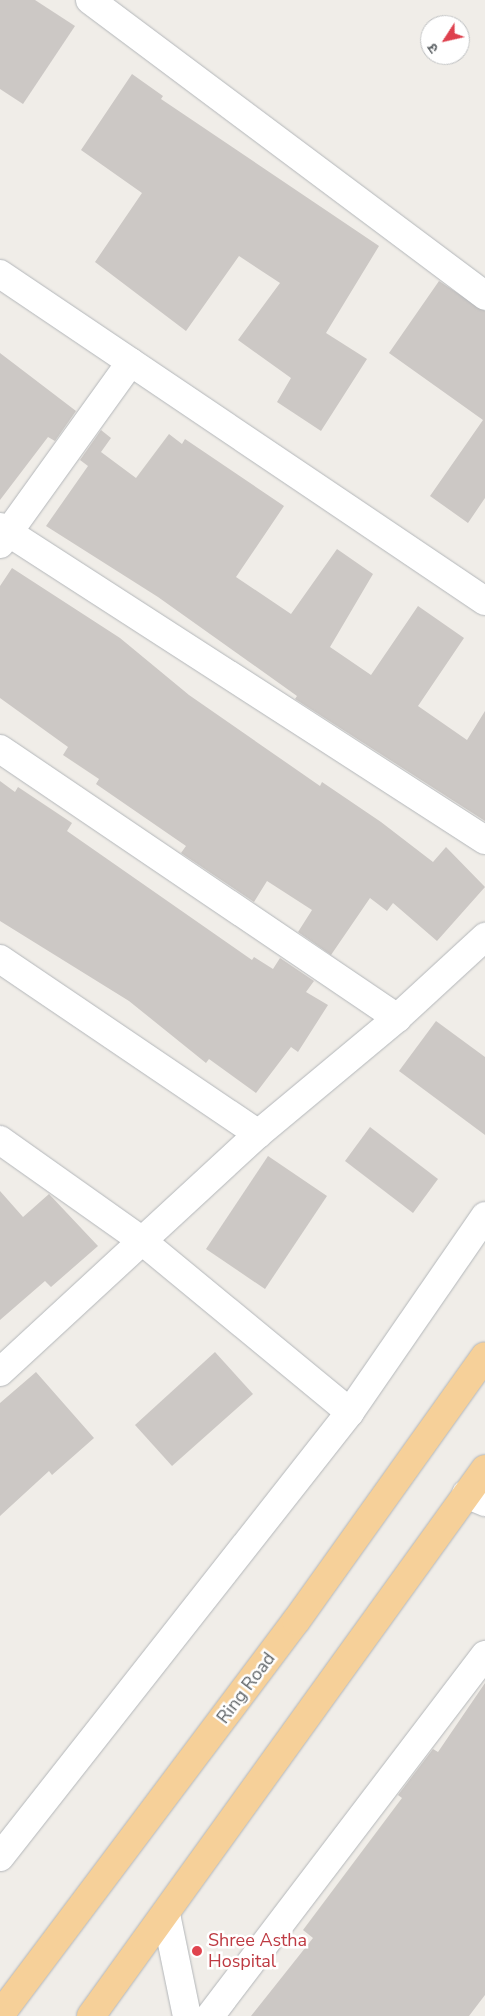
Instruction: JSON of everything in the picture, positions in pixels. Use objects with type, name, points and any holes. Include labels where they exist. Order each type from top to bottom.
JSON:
[{"type":"highway","name":"Ring Road","points":[[0,2016],[296,1621],[485,1356]]},
{"type":"highway","points":[[91,2016],[476,1498],[485,1469]]},
{"type":"street","points":[[90,0],[485,296]]},
{"type":"street","points":[[0,274],[131,362],[481,590]]},
{"type":"street","points":[[131,362],[3,535],[485,840]]},
{"type":"street","points":[[0,749],[398,1018]]},
{"type":"street","points":[[0,1372],[258,1134],[398,1018],[485,937]]},
{"type":"street","points":[[0,959],[258,1134]]},
{"type":"street","points":[[0,1140],[141,1240],[350,1412]]},
{"type":"street","points":[[0,1857],[350,1412],[485,1216]]},
{"type":"street","points":[[210,2016],[485,1655]]},
{"type":"street","points":[[166,1914],[187,2016]]},
{"type":"building","points":[[0,0],[35,0],[75,26],[23,104],[0,89]]},
{"type":"building","points":[[132,74],[163,96],[161,99],[379,246],[326,333],[367,359],[321,431],[277,402],[291,378],[238,340],[280,283],[239,256],[186,331],[95,262],[142,193],[81,150]]},
{"type":"building","points":[[439,281],[485,311],[485,498],[468,523],[430,496],[483,420],[389,353]]},
{"type":"building","points":[[0,353],[76,411],[55,441],[48,437],[0,500]]},
{"type":"building","points":[[101,430],[111,438],[101,452],[136,478],[169,434],[182,444],[185,439],[284,506],[236,577],[291,614],[337,549],[373,574],[330,647],[371,675],[418,606],[464,638],[418,706],[467,740],[485,711],[485,821],[295,699],[297,696],[158,597],[46,526],[88,466],[80,460]]},
{"type":"building","points":[[12,568],[120,638],[189,695],[320,786],[322,782],[381,822],[433,862],[446,847],[485,887],[437,941],[393,903],[387,911],[370,898],[331,955],[298,932],[312,910],[267,881],[254,902],[181,853],[186,846],[96,784],[99,779],[63,755],[68,747],[0,698],[0,586]]},
{"type":"building","points":[[0,781],[15,792],[18,787],[72,823],[67,831],[252,960],[254,957],[273,969],[280,958],[314,981],[306,992],[328,1005],[298,1052],[291,1047],[256,1093],[209,1059],[206,1063],[129,1001],[0,921]]},
{"type":"building","points":[[436,1021],[485,1057],[485,1135],[399,1071]]},
{"type":"building","points":[[370,1127],[438,1179],[413,1213],[345,1161]]},
{"type":"building","points":[[268,1156],[327,1196],[265,1289],[206,1249]]},
{"type":"building","points":[[0,1191],[23,1217],[49,1194],[98,1246],[51,1287],[45,1281],[0,1320]]},
{"type":"building","points":[[215,1352],[253,1394],[172,1466],[135,1425]]},
{"type":"building","points":[[36,1372],[94,1438],[52,1475],[49,1471],[0,1516],[0,1403]]},
{"type":"building","points":[[485,1683],[485,1995],[469,2016],[251,2016],[313,1938],[303,1930],[402,1798],[398,1795],[433,1749],[438,1752]]},
{"type":"place","name":"Shree Astha Hospital","points":[[197,1951]]}]
